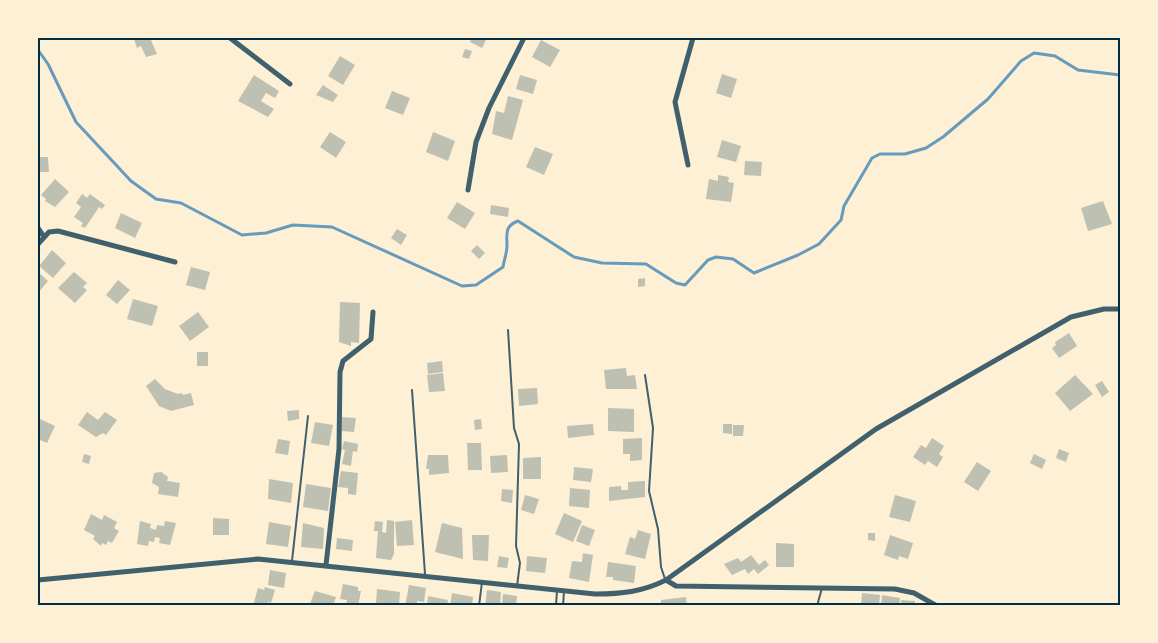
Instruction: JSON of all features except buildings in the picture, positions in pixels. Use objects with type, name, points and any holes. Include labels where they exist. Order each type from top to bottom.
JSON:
[{"type":"street","points":[[230,38],[290,84]]},
{"type":"street","points":[[468,190],[476,142],[489,108],[524,38]]},
{"type":"street","points":[[688,165],[675,102],[693,38]]},
{"type":"street","points":[[38,228],[44,237]]},
{"type":"street","points":[[38,244],[49,232],[58,231],[175,262]]},
{"type":"street","points":[[38,580],[131,573],[234,559],[292,561],[560,591],[621,594],[648,589],[666,580],[876,429],[1071,317],[1104,309],[1120,309]]},
{"type":"street","points":[[326,565],[339,448],[340,372],[343,361],[371,339],[373,312]]},
{"type":"street","points":[[666,580],[676,586],[895,589],[914,593],[937,606]]},
{"type":"lane","points":[[508,330],[514,428],[519,444],[516,546],[520,563],[517,586]]},
{"type":"lane","points":[[645,375],[653,428],[649,491],[658,529],[661,567],[666,580]]},
{"type":"lane","points":[[412,390],[425,577]]},
{"type":"lane","points":[[292,561],[308,416]]},
{"type":"lane","points":[[478,606],[482,582]]},
{"type":"lane","points":[[818,606],[822,588]]},
{"type":"lane","points":[[556,606],[560,591]]},
{"type":"lane","points":[[560,591],[562,606]]},
{"type":"waterway","points":[[38,50],[48,64],[76,122],[131,181],[156,199],[181,203],[242,235],[266,233],[293,225],[332,227],[462,286],[476,285],[503,267],[507,249],[507,231],[510,225],[518,221],[574,257],[602,263],[646,264],[676,283],[685,285],[708,260],[716,257],[733,259],[754,273],[819,244],[841,220],[844,206],[872,158],[880,154],[905,154],[926,148],[943,137],[988,99],[1021,61],[1034,53],[1055,56],[1078,70],[1120,75]]}]
